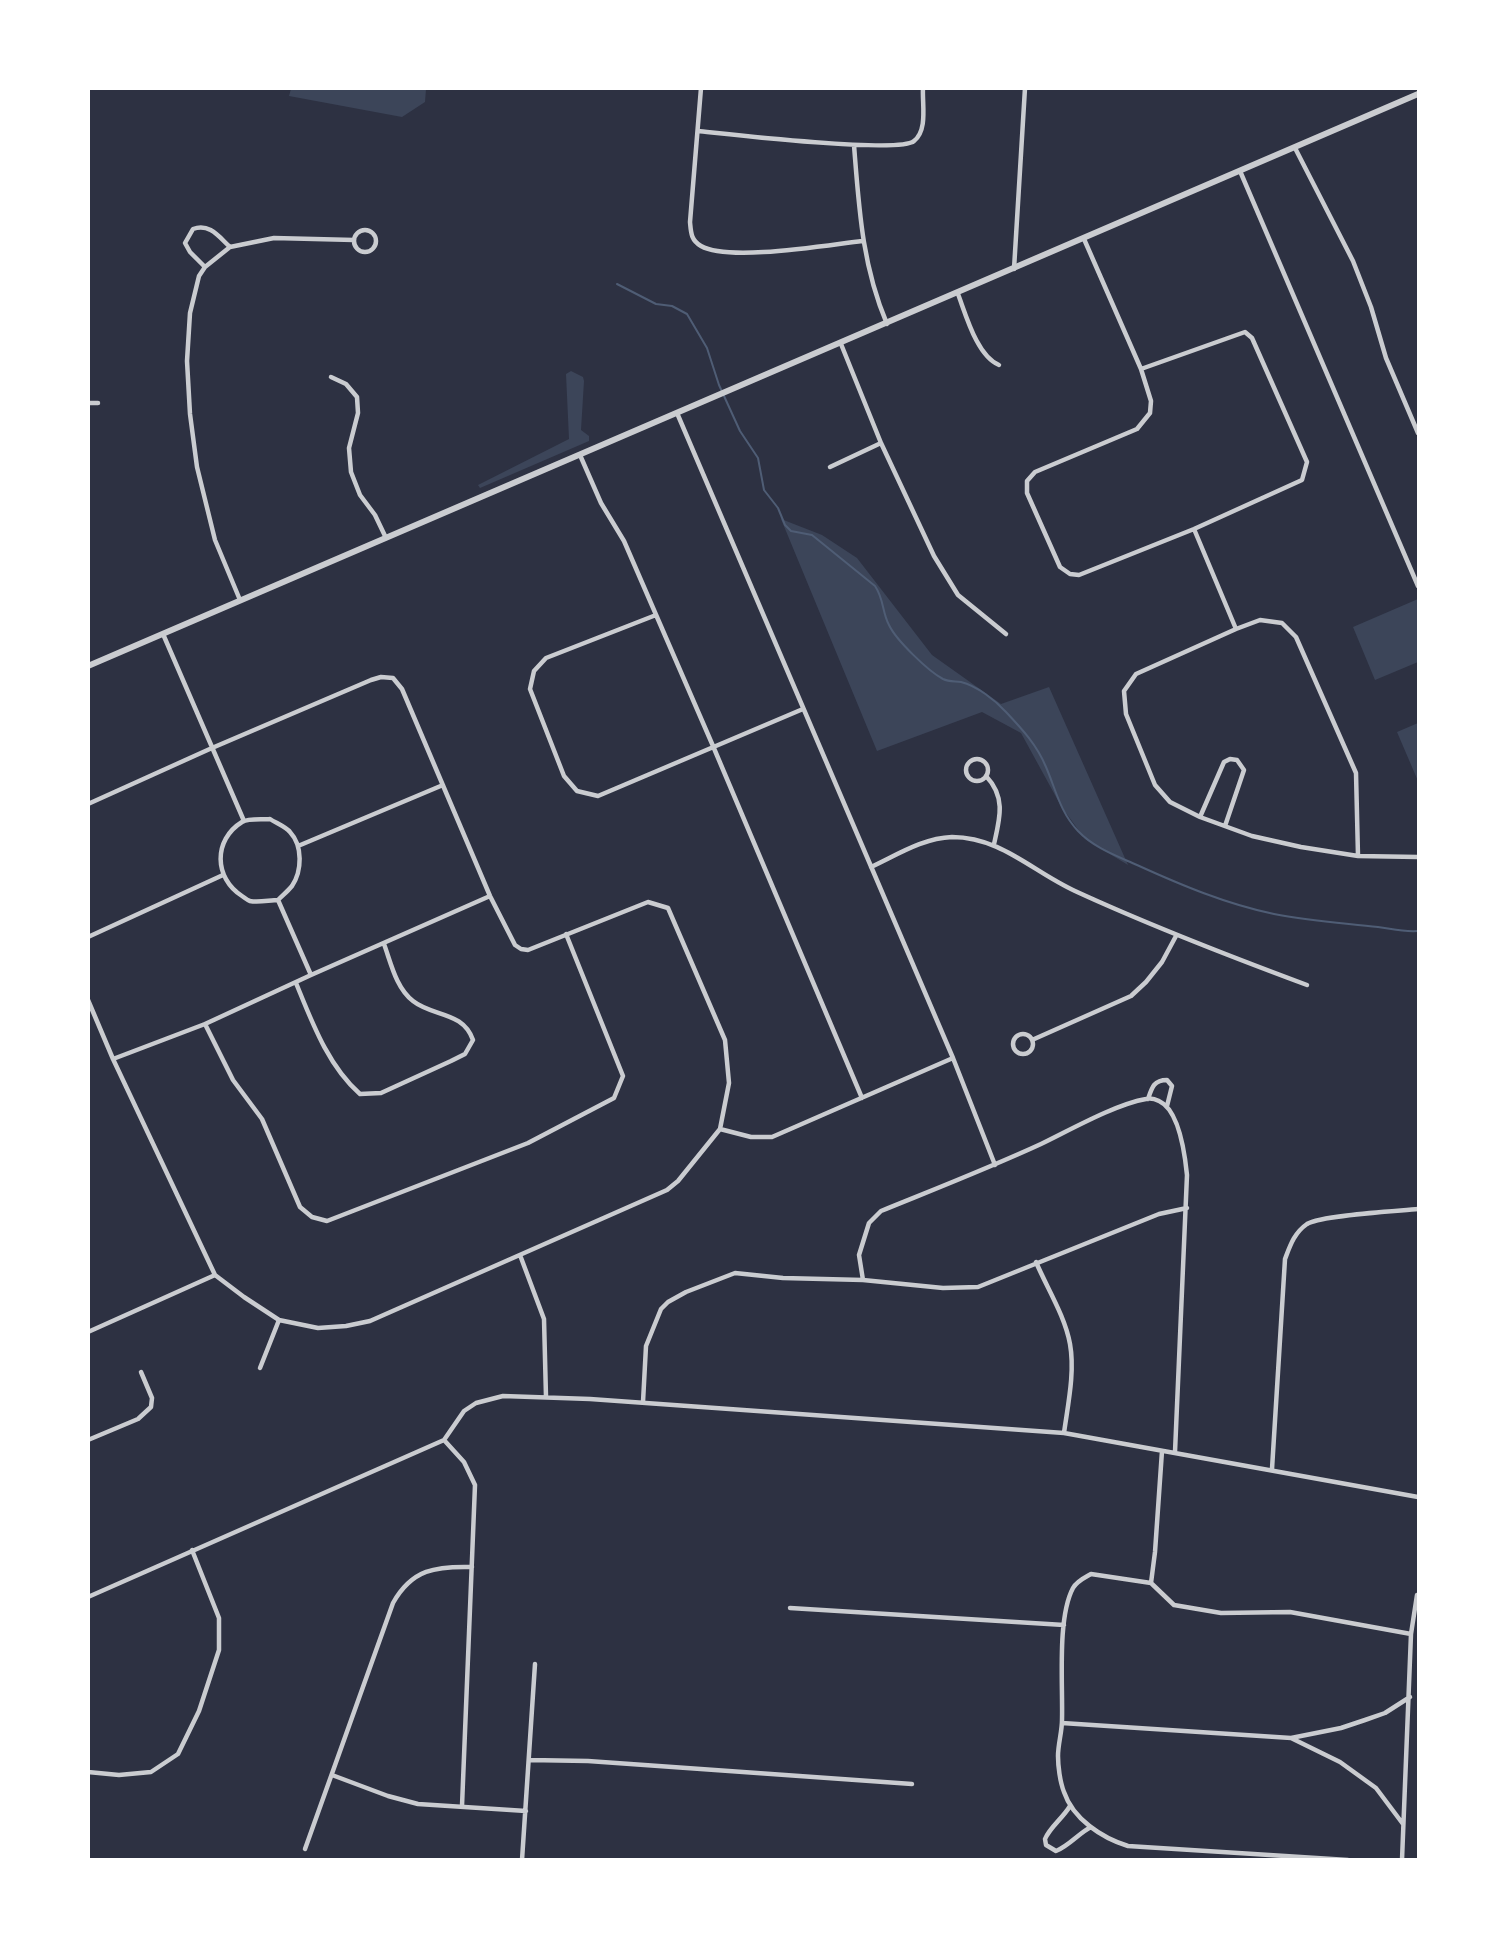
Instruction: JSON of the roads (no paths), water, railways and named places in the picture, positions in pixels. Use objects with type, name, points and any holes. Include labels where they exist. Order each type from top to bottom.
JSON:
[{"type":"street","points":[[701,88],[690,222],[691,237],[700,245],[712,250],[758,253],[862,241]]},
{"type":"street","points":[[698,131],[854,145],[905,146],[914,142],[922,131],[923,88]]},
{"type":"street","points":[[1014,269],[1025,88]]},
{"type":"street","points":[[88,666],[1419,94]]},
{"type":"street","points":[[854,145],[862,241],[872,285],[887,324]]},
{"type":"street","points":[[1295,148],[1353,261],[1371,307],[1386,358],[1419,433]]},
{"type":"street","points":[[1240,171],[1419,586]]},
{"type":"street","points":[[206,267],[190,252],[185,243],[193,229],[210,228],[230,247]]},
{"type":"street","points":[[366,230],[376,239],[372,249],[366,252],[356,247],[354,240],[356,234],[366,230]]},
{"type":"street","points":[[240,600],[215,540],[196,467],[190,414],[188,361],[190,313],[198,276],[230,247],[274,238],[354,240]]},
{"type":"street","points":[[1084,239],[1141,369],[1151,401],[1150,413],[1137,429],[1035,472],[1027,481],[1027,493],[1060,567],[1070,574],[1079,575],[1194,529],[1302,480],[1307,462],[1252,338],[1245,332],[1141,369]]},
{"type":"street","points":[[958,294],[981,349],[988,358],[999,365]]},
{"type":"street","points":[[841,344],[881,443],[934,556],[958,595],[1006,634]]},
{"type":"street","points":[[331,377],[346,384],[357,397],[358,413],[349,448],[351,472],[360,495],[375,515],[386,538]]},
{"type":"street","points":[[88,403],[98,403]]},
{"type":"street","points":[[677,413],[953,1058],[995,1165]]},
{"type":"street","points":[[830,467],[881,443]]},
{"type":"street","points":[[580,455],[601,503],[624,541],[862,1098]]},
{"type":"street","points":[[1194,529],[1236,629]]},
{"type":"street","points":[[656,615],[546,658],[534,670],[530,689],[564,776],[577,791],[598,796],[803,709]]},
{"type":"street","points":[[1358,856],[1356,773],[1296,637],[1282,623],[1260,620],[1136,675],[1124,691],[1126,714],[1155,785],[1170,802],[1200,817],[1252,836],[1301,847],[1358,856],[1419,857]]},
{"type":"street","points":[[163,634],[244,821]]},
{"type":"street","points":[[88,804],[371,680],[381,677],[393,678],[402,689],[490,896],[514,945],[528,950],[648,902],[668,908],[725,1040],[729,1083],[720,1130],[678,1181],[667,1190],[370,1321],[318,1328],[279,1320],[215,1275],[113,1059],[88,1000]]},
{"type":"street","points":[[976,759],[983,761],[987,766],[986,776],[980,780],[970,778],[967,768],[970,762],[976,759]]},
{"type":"street","points":[[1200,817],[1224,762],[1230,759],[1237,760],[1244,770],[1225,826]]},
{"type":"street","points":[[986,776],[994,784],[999,795],[1000,819],[994,844]]},
{"type":"street","points":[[298,846],[443,785]]},
{"type":"street","points":[[270,819],[290,831],[298,846],[299,864],[296,879],[278,900],[250,901],[232,890],[223,875],[220,859],[224,842],[244,821],[270,819]]},
{"type":"street","points":[[871,867],[927,840],[951,837],[994,844],[1072,890],[1176,936],[1307,985]]},
{"type":"street","points":[[88,937],[223,875]]},
{"type":"street","points":[[113,1059],[205,1024],[490,896]]},
{"type":"street","points":[[278,900],[311,975]]},
{"type":"street","points":[[205,1024],[233,1080],[262,1119],[300,1208],[312,1217],[327,1221],[528,1143],[614,1098],[623,1077],[566,934]]},
{"type":"street","points":[[1032,1040],[1131,996],[1162,962],[1176,936]]},
{"type":"street","points":[[296,983],[314,1028],[346,1082],[360,1094],[381,1093],[465,1054],[473,1040],[469,1028],[452,1017],[415,1003],[400,986],[384,944]]},
{"type":"street","points":[[1018,1035],[1028,1035],[1032,1040],[1033,1047],[1026,1054],[1019,1054],[1014,1049],[1013,1043],[1018,1035]]},
{"type":"street","points":[[720,1130],[751,1137],[772,1137],[953,1058]]},
{"type":"street","points":[[1148,1099],[1153,1084],[1160,1080],[1167,1080],[1172,1086],[1167,1106]]},
{"type":"street","points":[[863,1280],[859,1255],[868,1223],[881,1211],[995,1165],[1121,1107],[1148,1099],[1158,1100],[1167,1106],[1176,1124],[1185,1153],[1187,1209],[1175,1452]]},
{"type":"street","points":[[643,1402],[646,1346],[661,1309],[677,1296],[735,1273],[783,1278],[863,1280],[943,1288],[978,1287],[1159,1214],[1187,1209]]},
{"type":"street","points":[[1272,1469],[1285,1259],[1292,1239],[1308,1223],[1332,1218],[1419,1209]]},
{"type":"street","points":[[520,1255],[544,1319],[546,1397]]},
{"type":"street","points":[[1036,1262],[1062,1319],[1070,1343],[1072,1366],[1065,1433]]},
{"type":"street","points":[[88,1332],[215,1275]]},
{"type":"street","points":[[260,1368],[279,1320]]},
{"type":"street","points":[[88,1440],[138,1419],[152,1407],[152,1398],[141,1372]]},
{"type":"street","points":[[88,1597],[444,1440],[464,1410],[476,1402],[503,1396],[643,1402],[1065,1433],[1419,1497]]},
{"type":"street","points":[[444,1440],[464,1462],[475,1485],[462,1806]]},
{"type":"street","points":[[1150,1583],[1155,1552],[1162,1451]]},
{"type":"street","points":[[88,1772],[119,1775],[151,1772],[178,1754],[191,1731],[219,1650],[220,1628],[219,1618],[192,1550]]},
{"type":"street","points":[[304,1849],[393,1603],[401,1589],[426,1570],[447,1566],[472,1567]]},
{"type":"street","points":[[1348,1860],[1128,1846],[1109,1839],[1091,1827],[1070,1806],[1063,1791],[1058,1756],[1062,1723],[1064,1625],[1073,1588],[1091,1574],[1150,1583],[1174,1605],[1221,1613],[1290,1612],[1411,1634]]},
{"type":"street","points":[[1402,1860],[1411,1634],[1417,1595]]},
{"type":"street","points":[[790,1608],[1064,1625]]},
{"type":"street","points":[[522,1860],[535,1664]]},
{"type":"street","points":[[1062,1723],[1291,1738],[1341,1728],[1365,1720],[1385,1713],[1410,1697]]},
{"type":"street","points":[[1291,1738],[1340,1762],[1376,1788],[1403,1824]]},
{"type":"street","points":[[529,1760],[588,1761],[912,1784]]},
{"type":"street","points":[[332,1775],[388,1796],[418,1804],[526,1811]]},
{"type":"street","points":[[1070,1806],[1064,1817],[1047,1834],[1046,1845],[1056,1851],[1062,1849],[1080,1832],[1091,1827]]},
{"type":"waterway","points":[[617,284],[656,304],[672,306],[687,314],[707,348],[719,385],[740,431],[758,458],[764,490],[778,508],[785,525],[791,531],[812,535],[875,586],[893,631],[905,647],[929,669],[945,680],[961,682],[979,690],[1006,712],[1034,744],[1063,808],[1072,824],[1084,837],[1106,851],[1204,893],[1239,905],[1300,918],[1418,931]]}]
